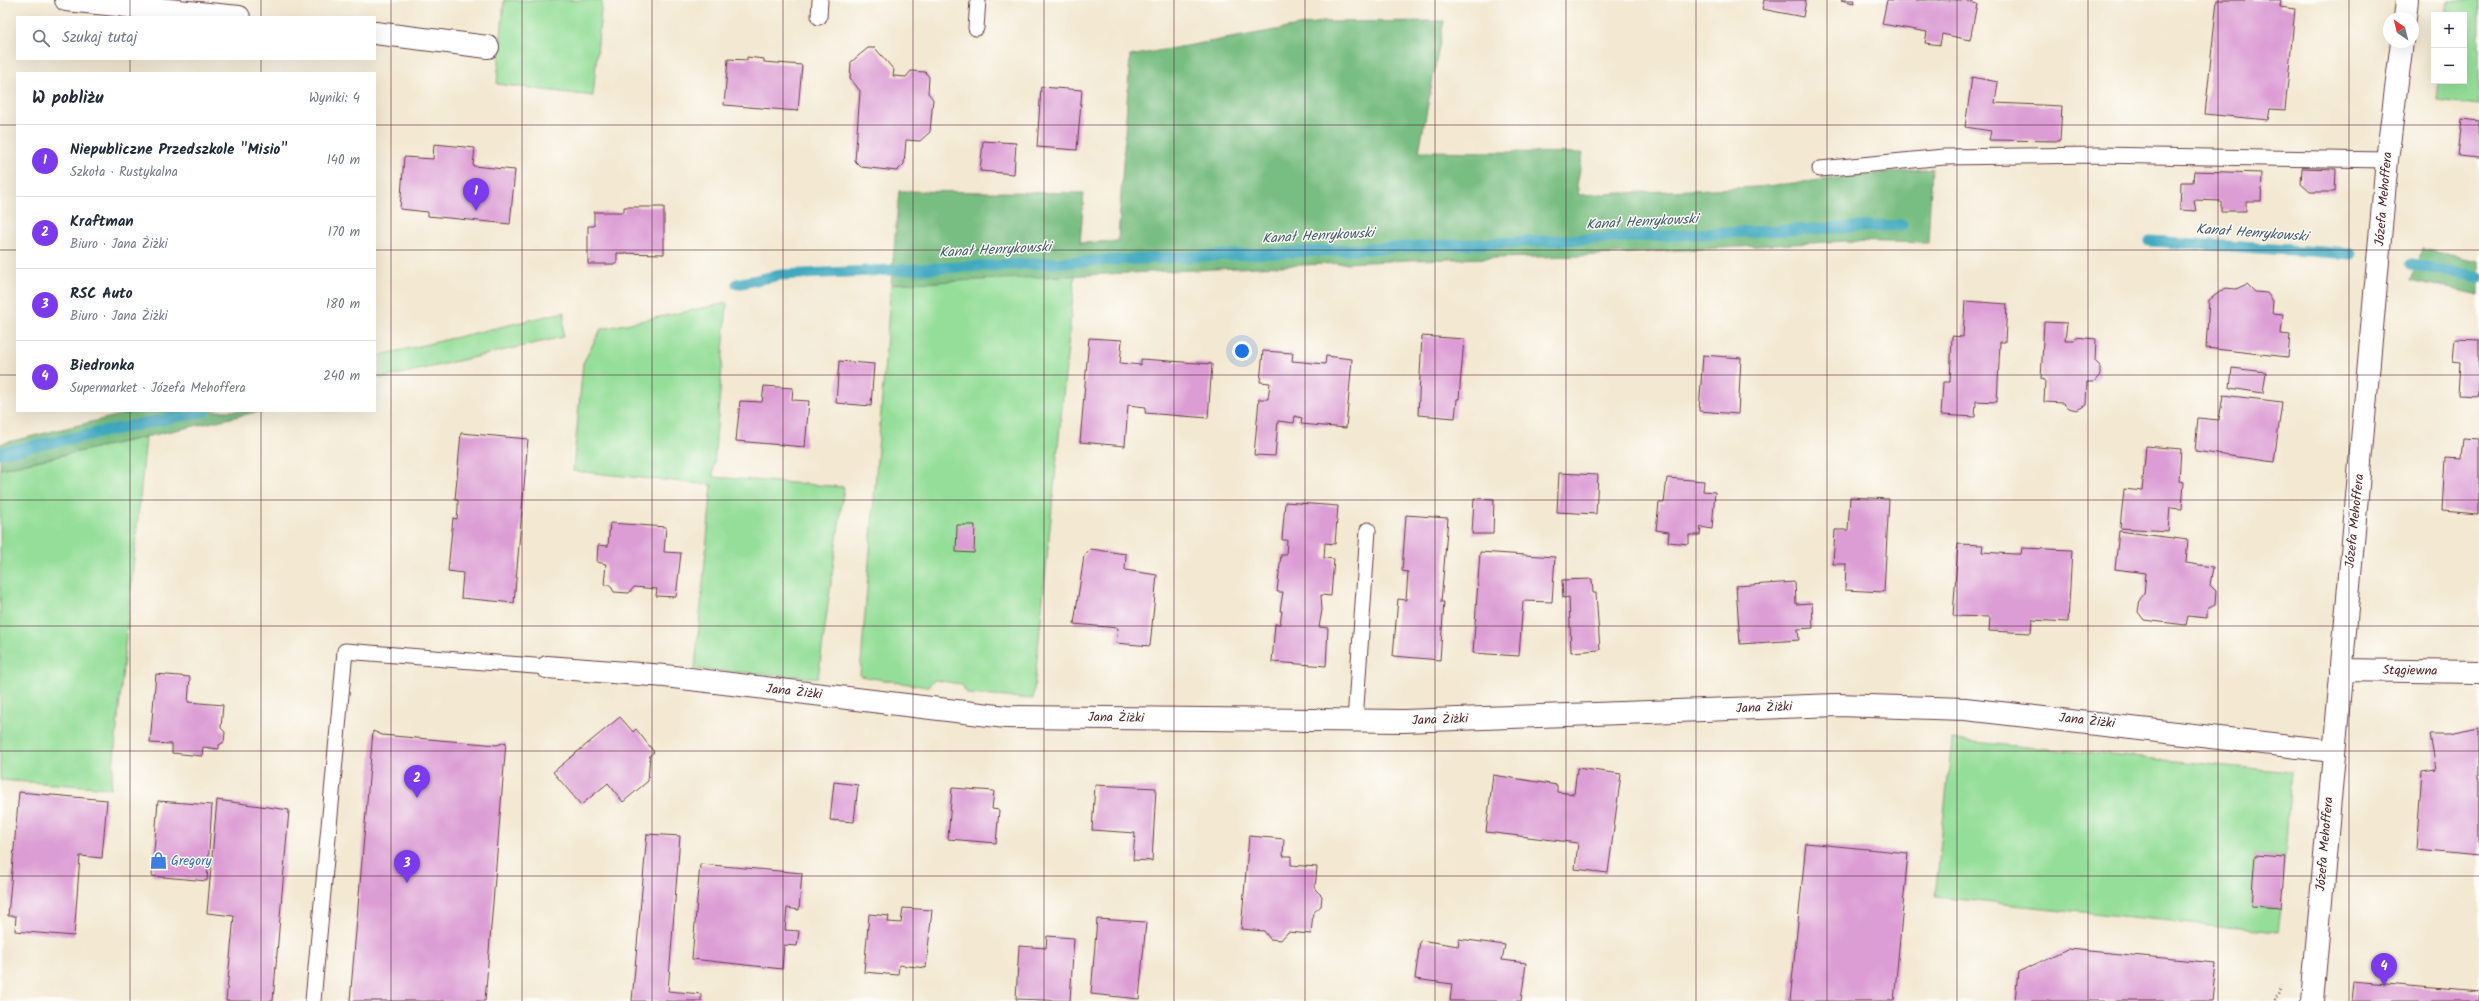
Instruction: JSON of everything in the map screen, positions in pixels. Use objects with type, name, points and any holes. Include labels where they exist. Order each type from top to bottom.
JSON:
[{"type":"street","points":[[66,0],[228,16]]},
{"type":"street","points":[[238,16],[239,0]]},
{"type":"street","points":[[2406,12],[2407,0]]},
{"type":"street","points":[[376,33],[488,47]]},
{"type":"street","name":"Józefa Mehoffera","points":[[2312,1001],[2333,750],[2387,160],[2401,48]]},
{"type":"street","name":"Jana Żiżki","points":[[548,667],[665,676],[1006,717],[1418,721],[1837,705],[1966,709],[2333,750]]},
{"type":"street","name":"Stągiewna","points":[[2341,670],[2479,672]]},
{"type":"lane","points":[[819,17],[820,0]]},
{"type":"lane","points":[[976,28],[978,0]]},
{"type":"lane","points":[[1820,169],[1944,157],[2097,155],[2387,160]]},
{"type":"lane","points":[[1355,721],[1368,530]]},
{"type":"lane","points":[[313,1001],[345,651],[548,667]]},
{"type":"green space","points":[[504,0],[602,0],[593,96],[497,84]]},
{"type":"green space","points":[[2448,0],[2479,0],[2479,105],[2437,100],[2439,84],[2467,84],[2467,12],[2446,12]]},
{"type":"green space","points":[[1444,21],[1419,151],[1583,153],[1577,185],[1579,195],[1757,187],[1932,168],[1928,243],[1846,241],[1578,256],[1410,260],[891,284],[899,191],[1084,193],[1080,243],[1118,241],[1130,56],[1321,22]]},
{"type":"green space","points":[[2422,249],[2479,261],[2479,295],[2411,280]]},
{"type":"green space","points":[[1075,275],[1033,699],[968,694],[961,684],[934,680],[927,687],[860,676],[891,284]]},
{"type":"green space","points":[[727,303],[713,477],[844,487],[818,678],[695,669],[712,485],[573,471],[583,363],[601,329]]},
{"type":"green space","points":[[564,312],[563,337],[379,379],[381,355]]},
{"type":"green space","points":[[133,412],[257,412],[0,469],[0,444]]},
{"type":"green space","points":[[146,437],[111,788],[0,780],[0,469]]},
{"type":"green space","points":[[1952,740],[2291,772],[2285,857],[2255,855],[2251,906],[2281,908],[2278,932],[1935,897]]},
{"type":"building","points":[[1764,0],[1806,0],[1803,17],[1762,9]]},
{"type":"building","points":[[1841,0],[1855,0],[1854,3]]},
{"type":"building","points":[[1887,0],[1964,0],[1977,4],[1970,40],[1942,34],[1940,45],[1925,43],[1927,32],[1882,24]]},
{"type":"building","points":[[2217,0],[2281,0],[2280,7],[2295,9],[2285,110],[2270,109],[2268,120],[2205,114]]},
{"type":"building","points":[[868,48],[875,48],[894,70],[893,76],[906,77],[911,71],[925,72],[929,77],[928,93],[933,99],[930,132],[920,141],[906,140],[904,164],[897,171],[861,167],[855,161],[860,91],[850,78],[851,62]]},
{"type":"building","points":[[747,57],[764,59],[764,62],[802,65],[798,111],[724,105],[728,59],[747,60]]},
{"type":"building","points":[[1972,77],[1998,82],[1995,103],[2062,106],[2060,141],[1989,140],[1991,131],[1965,127]]},
{"type":"building","points":[[1041,87],[1082,90],[1077,150],[1037,147]]},
{"type":"building","points":[[2462,119],[2479,121],[2479,158],[2458,156]]},
{"type":"building","points":[[983,141],[1016,143],[1014,174],[980,171]]},
{"type":"building","points":[[434,144],[475,148],[473,166],[515,170],[510,224],[428,216],[428,212],[400,209],[404,157],[433,159]]},
{"type":"building","points":[[2302,168],[2336,169],[2335,192],[2310,192],[2301,184]]},
{"type":"building","points":[[2194,171],[2262,173],[2261,201],[2246,201],[2246,211],[2221,211],[2221,201],[2194,200],[2196,211],[2180,210],[2181,182],[2193,182]]},
{"type":"building","points":[[624,207],[664,207],[664,254],[617,253],[617,264],[588,264],[588,226],[594,226],[594,212],[624,212]]},
{"type":"building","points":[[2247,284],[2255,292],[2267,293],[2273,301],[2272,313],[2283,314],[2281,334],[2290,335],[2288,357],[2206,348],[2209,300],[2225,288],[2236,289]]},
{"type":"building","points":[[1965,301],[2007,304],[2005,342],[2000,342],[1997,402],[1976,401],[1975,417],[1941,415],[1943,382],[1950,382],[1952,336],[1963,337]]},
{"type":"building","points":[[2044,322],[2067,323],[2065,340],[2074,340],[2075,337],[2096,339],[2095,361],[2100,366],[2100,375],[2094,382],[2087,382],[2086,405],[2077,410],[2068,408],[2063,403],[2044,402],[2045,380],[2041,379]]},
{"type":"building","points":[[1422,336],[1464,339],[1459,399],[1457,399],[1455,418],[1418,415]]},
{"type":"building","points":[[1089,338],[1122,340],[1120,363],[1141,365],[1141,359],[1212,364],[1208,418],[1145,413],[1146,407],[1128,405],[1125,446],[1080,442]]},
{"type":"building","points":[[2455,339],[2479,340],[2479,396],[2458,395],[2460,362],[2453,361]]},
{"type":"building","points":[[1263,351],[1293,353],[1292,361],[1325,364],[1326,356],[1352,359],[1346,428],[1301,424],[1302,418],[1295,416],[1294,423],[1278,421],[1275,456],[1254,455],[1259,399],[1268,399],[1270,383],[1260,382]]},
{"type":"building","points":[[1703,355],[1741,358],[1738,414],[1699,411]]},
{"type":"building","points":[[839,361],[874,364],[871,406],[836,403]]},
{"type":"building","points":[[2232,368],[2266,372],[2263,393],[2230,388]]},
{"type":"building","points":[[764,386],[793,388],[792,400],[809,401],[805,447],[736,441],[740,401],[762,402]]},
{"type":"building","points":[[2223,395],[2282,402],[2274,462],[2195,451],[2198,418],[2219,420]]},
{"type":"building","points":[[461,433],[528,439],[514,603],[461,598],[463,573],[448,571],[453,518],[457,519],[458,500],[455,500]]},
{"type":"building","points":[[2463,438],[2479,439],[2479,514],[2442,511],[2445,458],[2461,459]]},
{"type":"building","points":[[2146,446],[2181,449],[2179,481],[2184,482],[2182,509],[2170,508],[2168,531],[2120,528],[2124,489],[2142,491]]},
{"type":"building","points":[[1559,473],[1598,475],[1596,514],[1557,512]]},
{"type":"building","points":[[1667,478],[1704,481],[1703,491],[1715,492],[1712,529],[1701,527],[1700,535],[1689,535],[1689,544],[1668,542],[1669,532],[1656,530],[1659,503],[1664,503]]},
{"type":"building","points":[[1850,497],[1889,499],[1884,592],[1845,590],[1846,564],[1833,564],[1835,530],[1848,530]]},
{"type":"building","points":[[1474,498],[1494,499],[1493,534],[1472,534]]},
{"type":"building","points":[[1285,502],[1338,506],[1335,544],[1325,543],[1324,558],[1334,559],[1331,596],[1321,595],[1322,610],[1319,627],[1328,628],[1326,666],[1272,662],[1275,624],[1280,624],[1282,611],[1280,611],[1283,592],[1277,592],[1281,555],[1286,555],[1287,540],[1282,540]]},
{"type":"building","points":[[1406,515],[1448,518],[1441,602],[1444,602],[1440,660],[1393,656],[1398,599],[1406,600],[1408,572],[1402,571]]},
{"type":"building","points":[[610,523],[666,527],[664,552],[681,553],[676,597],[656,596],[657,589],[634,587],[629,593],[614,592],[610,585],[604,585],[606,564],[597,562],[598,545],[608,546]]},
{"type":"building","points":[[957,525],[975,525],[974,553],[956,552]]},
{"type":"building","points":[[2119,531],[2188,540],[2186,563],[2213,567],[2210,585],[2216,591],[2215,605],[2207,609],[2207,618],[2188,616],[2186,625],[2144,620],[2138,612],[2140,599],[2144,594],[2146,573],[2115,569]]},
{"type":"building","points":[[1958,544],[1983,545],[1982,552],[2014,554],[2021,554],[2022,548],[2072,550],[2068,622],[2032,620],[2031,633],[1989,631],[1990,617],[1953,616]]},
{"type":"building","points":[[1090,549],[1126,554],[1125,570],[1157,575],[1150,646],[1116,643],[1118,628],[1074,624],[1084,556]]},
{"type":"building","points":[[1480,552],[1555,557],[1552,602],[1523,601],[1519,656],[1473,653]]},
{"type":"building","points":[[1592,579],[1593,593],[1596,593],[1600,650],[1571,652],[1569,597],[1563,598],[1562,580]]},
{"type":"building","points":[[1795,582],[1796,604],[1812,603],[1813,628],[1798,629],[1799,640],[1740,644],[1736,586]]},
{"type":"building","points":[[156,674],[190,677],[188,702],[223,705],[221,728],[225,732],[224,742],[219,745],[219,749],[203,747],[202,756],[172,753],[172,744],[150,743]]},
{"type":"building","points":[[620,717],[633,732],[636,729],[654,752],[650,755],[648,781],[623,802],[608,783],[581,805],[553,772]]},
{"type":"building","points":[[2479,729],[2479,856],[2416,850],[2422,771],[2436,769],[2430,735],[2447,735]]},
{"type":"building","points":[[373,731],[382,735],[497,745],[506,742],[485,1001],[350,1001]]},
{"type":"building","points":[[1577,768],[1621,774],[1608,873],[1575,869],[1578,843],[1486,832],[1493,775],[1557,785],[1557,792],[1574,794]]},
{"type":"building","points":[[834,782],[858,785],[854,822],[830,820]]},
{"type":"building","points":[[1095,785],[1156,788],[1152,861],[1133,860],[1135,833],[1092,830]]},
{"type":"building","points":[[952,788],[994,791],[992,809],[999,810],[996,843],[948,839]]},
{"type":"building","points":[[19,792],[107,800],[102,858],[80,856],[74,936],[15,931],[16,916],[8,916]]},
{"type":"building","points":[[217,800],[289,810],[273,1001],[226,1001],[234,916],[207,913]]},
{"type":"building","points":[[158,801],[212,805],[207,881],[152,876]]},
{"type":"building","points":[[647,834],[680,836],[668,991],[701,994],[701,1001],[632,1001]]},
{"type":"building","points":[[1249,836],[1284,839],[1283,856],[1291,856],[1291,865],[1317,867],[1315,889],[1322,896],[1321,906],[1313,913],[1311,934],[1288,932],[1281,940],[1270,939],[1264,931],[1241,929]]},
{"type":"building","points":[[1806,843],[1908,853],[1894,1001],[1790,1001]]},
{"type":"building","points":[[2255,855],[2285,857],[2281,908],[2251,906]]},
{"type":"building","points":[[700,864],[802,873],[799,910],[787,908],[785,930],[799,931],[797,946],[784,945],[782,969],[692,959]]},
{"type":"building","points":[[903,908],[932,910],[926,968],[899,965],[898,975],[864,972],[869,914],[889,916],[888,922],[901,923]]},
{"type":"building","points":[[1097,919],[1146,922],[1139,999],[1091,994]]},
{"type":"building","points":[[1047,936],[1074,938],[1070,1001],[1016,999],[1019,946],[1046,948]]},
{"type":"building","points":[[1459,939],[1505,945],[1502,960],[1526,963],[1521,1001],[1450,1001],[1452,984],[1415,979],[1420,940],[1458,946]]},
{"type":"building","points":[[2068,949],[2216,963],[2212,1001],[2015,1001],[2018,972]]},
{"type":"building","points":[[2353,981],[2479,992],[2479,1001],[2351,1001]]},
{"type":"waterway","name":"Kanał Henrykowski","points":[[737,284],[780,275],[1902,225]]},
{"type":"waterway","name":"Kanał Henrykowski","points":[[2150,241],[2351,254]]},
{"type":"waterway","name":"Kanał Henrykowski","points":[[2411,264],[2479,277]]},
{"type":"waterway","name":"Kanał Henrykowski","points":[[0,453],[200,412]]},
{"type":"place","name":"Niepubliczne Przedszkole \"Misio\"","points":[[476,211]]},
{"type":"place","name":"Kraftman","points":[[417,798]]},
{"type":"place","name":"Gregory","points":[[158,861]]},
{"type":"place","name":"RSC Auto","points":[[407,883]]},
{"type":"place","name":"Biedronka","points":[[2384,986]]}]
